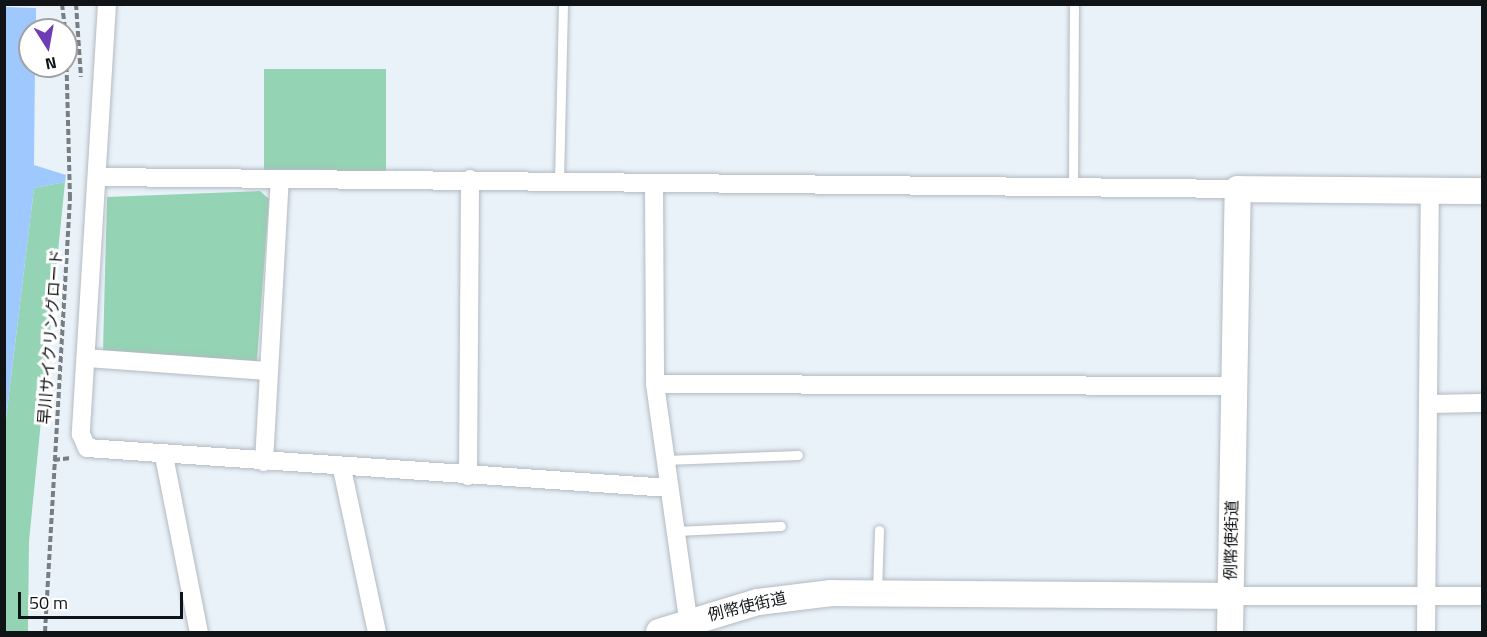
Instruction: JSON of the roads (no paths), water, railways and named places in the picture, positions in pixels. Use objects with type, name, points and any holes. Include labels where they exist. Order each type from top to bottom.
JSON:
[{"type":"main road","points":[[1238,189],[1482,191]]},
{"type":"main road","name":"例幣使街道","points":[[659,633],[689,627],[795,596],[877,593],[1230,596],[1238,189]]},
{"type":"main road","points":[[1230,596],[1230,633]]},
{"type":"street","points":[[107,4],[81,434],[87,448],[342,469],[669,488]]},
{"type":"street","points":[[98,177],[280,180],[470,179],[1238,189]]},
{"type":"street","points":[[468,476],[470,179]]},
{"type":"street","points":[[264,462],[280,180]]},
{"type":"street","points":[[654,183],[655,384],[689,627]]},
{"type":"street","points":[[1426,633],[1430,191]]},
{"type":"street","points":[[86,358],[269,371]]},
{"type":"street","points":[[655,384],[1234,386]]},
{"type":"street","points":[[1428,404],[1482,403]]},
{"type":"street","points":[[164,456],[199,633]]},
{"type":"street","points":[[342,469],[377,633]]},
{"type":"street","points":[[1230,596],[1482,596]]},
{"type":"lane","points":[[559,180],[563,4]]},
{"type":"lane","points":[[1073,188],[1074,4]]},
{"type":"lane","points":[[665,460],[798,455]]},
{"type":"lane","points":[[676,531],[781,526]]},
{"type":"lane","points":[[877,593],[879,530]]},
{"type":"water","points":[[5,7],[36,8],[36,18],[18,18],[18,78],[35,78],[34,165],[66,175],[65,182],[34,188],[5,427]]}]
